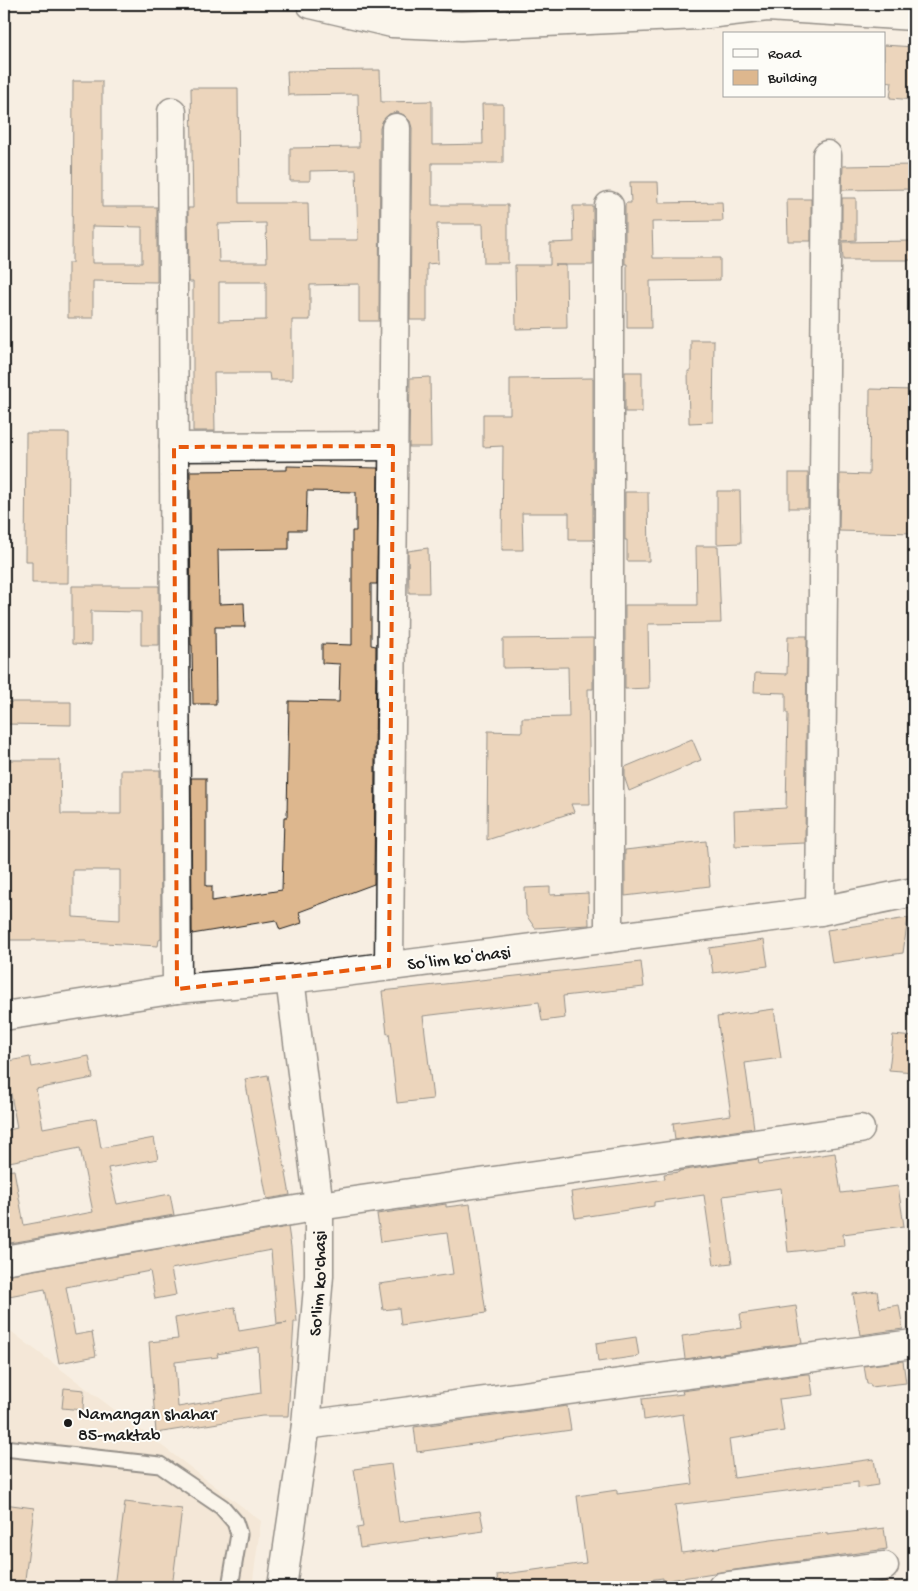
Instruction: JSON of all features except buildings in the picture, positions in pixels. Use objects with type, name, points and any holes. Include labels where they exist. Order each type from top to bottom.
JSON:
[{"type":"street","points":[[311,4],[392,23],[461,26],[699,15],[767,7],[914,16]]},
{"type":"street","points":[[172,112],[177,989]]},
{"type":"street","points":[[389,966],[396,128]]},
{"type":"street","points":[[820,911],[827,155]]},
{"type":"street","points":[[609,206],[609,938]]},
{"type":"street","points":[[174,447],[393,446]]},
{"type":"street","name":"Soʻlim koʻchasi","points":[[4,1016],[177,989],[290,979],[820,911],[914,892]]},
{"type":"street","name":"So'lim ko'chasi","points":[[282,1587],[306,1424],[319,1276],[319,1206],[290,979]]},
{"type":"street","points":[[4,1260],[319,1206],[860,1129]]},
{"type":"street","points":[[306,1424],[913,1344]]},
{"type":"street","points":[[722,1587],[884,1566]]},
{"type":"lane","points":[[4,1448],[160,1465],[222,1507],[235,1522],[239,1534],[230,1587]]},
{"type":"highlighted area","points":[[393,446],[389,966],[177,989],[174,447]]},
{"type":"shaded area","name":"Namangan shahar 85-maktab","points":[[4,1326],[261,1521],[252,1587],[4,1587]]},
{"type":"place","name":"Namangan shahar 85-maktab","points":[[68,1423]]}]
